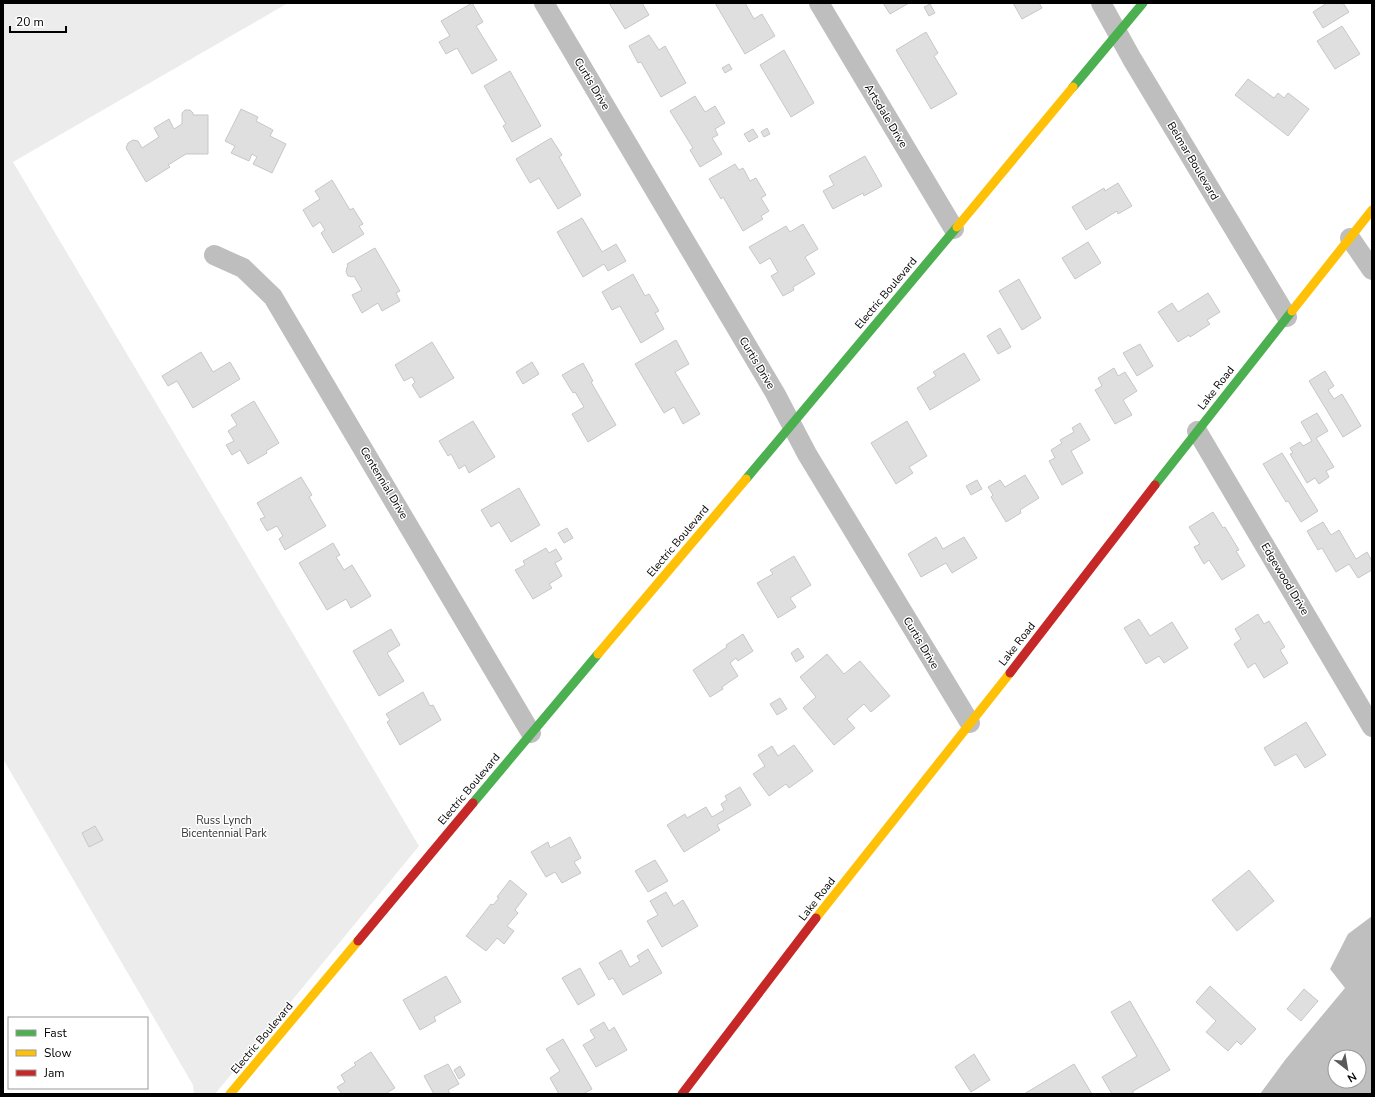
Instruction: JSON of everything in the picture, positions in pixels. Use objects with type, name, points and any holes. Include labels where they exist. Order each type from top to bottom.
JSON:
[{"type":"street","name":"Curtis Drive","points":[[544,3],[775,393],[807,454],[970,724]]},
{"type":"street","name":"Artsdale Drive","points":[[819,3],[954,229]]},
{"type":"street","name":"Belmar Boulevard","points":[[1101,3],[1132,59],[1287,317]]},
{"type":"street","name":"Electric Boulevard","points":[[230,1094],[792,425],[1143,3]]},
{"type":"street","name":"Lake Road","points":[[682,1094],[822,911],[970,724],[1197,431],[1372,210]]},
{"type":"street","points":[[1350,238],[1372,270]]},
{"type":"street","name":"Centennial Drive","points":[[214,255],[243,268],[273,297],[532,733]]},
{"type":"street","name":"Edgewood Drive","points":[[1197,431],[1372,727]]},
{"type":"green space","name":"Russ Lynch Bicentennial Park","points":[[3,3],[288,3],[13,162],[419,846],[215,1094],[194,1094],[193,1085],[3,759]]},
{"type":"shaded area","points":[[1372,916],[1372,1094],[1260,1094],[1285,1060],[1345,988],[1330,969],[1348,934]]},
{"type":"building","points":[[472,3],[483,22],[476,26],[497,60],[472,74],[457,48],[446,54],[439,42],[450,36],[441,21]]},
{"type":"building","points":[[609,3],[642,3],[649,15],[625,29]]},
{"type":"building","points":[[715,3],[745,3],[754,19],[762,14],[775,36],[745,54]]},
{"type":"building","points":[[883,3],[909,3],[890,14]]},
{"type":"building","points":[[1013,3],[1039,3],[1042,8],[1022,19]]},
{"type":"building","points":[[1327,3],[1343,3],[1349,12],[1323,28],[1313,12]]},
{"type":"building","points":[[930,4],[935,13],[929,16],[924,7]]},
{"type":"building","points":[[1342,26],[1360,54],[1335,69],[1317,41]]},
{"type":"building","points":[[926,32],[938,53],[934,56],[957,94],[931,109],[896,50]]},
{"type":"building","points":[[649,35],[659,50],[665,46],[686,83],[661,97],[641,62],[638,63],[629,46]]},
{"type":"building","points":[[784,50],[814,103],[791,117],[760,65]]},
{"type":"building","points":[[729,64],[732,69],[725,73],[722,68]]},
{"type":"building","points":[[510,71],[541,126],[512,142],[503,126],[506,124],[484,86]]},
{"type":"building","points":[[1248,79],[1274,98],[1278,93],[1284,98],[1288,93],[1309,109],[1288,136],[1235,95]]},
{"type":"building","points":[[695,96],[705,112],[715,106],[725,123],[715,129],[718,135],[712,138],[722,154],[700,167],[690,150],[693,148],[670,111]]},
{"type":"building","points":[[241,109],[258,117],[256,121],[273,130],[270,136],[286,144],[272,173],[253,164],[257,157],[252,154],[249,161],[231,153],[235,146],[225,141]]},
{"type":"building","points":[[185,110],[190,110],[193,115],[208,115],[208,154],[186,154],[168,165],[170,167],[146,182],[126,148],[128,143],[133,140],[138,141],[142,148],[159,137],[154,128],[169,119],[174,129],[182,124],[182,113]]},
{"type":"building","points":[[767,128],[770,134],[764,137],[761,132]]},
{"type":"building","points":[[753,129],[758,137],[749,142],[744,134]]},
{"type":"building","points":[[551,138],[562,155],[559,157],[581,195],[558,209],[539,178],[530,183],[516,159]]},
{"type":"building","points":[[865,156],[882,186],[864,196],[863,193],[833,209],[823,191],[834,185],[829,176]]},
{"type":"building","points":[[735,164],[739,170],[743,168],[750,181],[756,178],[766,195],[761,198],[769,211],[761,216],[763,219],[743,231],[723,197],[721,199],[709,179]]},
{"type":"building","points":[[332,180],[350,210],[353,208],[363,224],[359,226],[364,234],[333,253],[321,233],[325,230],[320,222],[313,227],[303,210],[320,199],[315,191]]},
{"type":"building","points":[[1118,183],[1132,206],[1118,214],[1117,211],[1086,230],[1072,207],[1104,188],[1105,191]]},
{"type":"building","points":[[582,218],[602,252],[616,244],[626,261],[608,271],[604,264],[583,277],[557,232]]},
{"type":"building","points":[[803,224],[818,249],[805,257],[815,274],[793,287],[794,290],[783,296],[771,276],[778,272],[770,258],[760,264],[749,247],[786,226],[790,232]]},
{"type":"building","points":[[1088,242],[1101,263],[1075,279],[1062,258]]},
{"type":"building","points":[[375,248],[400,291],[396,293],[400,301],[382,311],[378,303],[362,313],[352,295],[362,290],[354,276],[348,276],[346,272],[348,266],[347,264]]},
{"type":"building","points":[[633,274],[645,296],[649,294],[659,311],[655,313],[664,329],[641,343],[620,306],[612,310],[602,292]]},
{"type":"building","points":[[1019,279],[1041,318],[1022,330],[999,291]]},
{"type":"building","points":[[1208,293],[1220,312],[1207,320],[1210,324],[1190,337],[1189,335],[1178,342],[1158,312],[1172,303],[1178,312]]},
{"type":"building","points":[[1000,328],[1011,347],[998,354],[987,336]]},
{"type":"building","points":[[676,340],[689,364],[675,372],[700,414],[683,424],[674,407],[664,413],[635,364]]},
{"type":"building","points":[[432,342],[454,378],[420,398],[412,385],[415,382],[412,377],[404,381],[395,365]]},
{"type":"building","points":[[1140,344],[1153,366],[1137,376],[1123,353]]},
{"type":"building","points":[[201,352],[213,372],[230,362],[240,379],[193,408],[177,381],[168,386],[162,376]]},
{"type":"building","points":[[964,353],[980,380],[930,410],[917,388],[936,376],[933,372]]},
{"type":"building","points":[[532,362],[539,374],[523,384],[516,372]]},
{"type":"building","points":[[583,363],[593,381],[591,382],[616,425],[588,442],[572,414],[584,407],[562,375]]},
{"type":"building","points":[[1114,368],[1118,376],[1125,372],[1137,391],[1123,400],[1132,415],[1115,424],[1095,390],[1102,386],[1098,378]]},
{"type":"building","points":[[1325,371],[1334,386],[1328,390],[1334,399],[1342,394],[1361,426],[1343,437],[1309,381]]},
{"type":"building","points":[[254,401],[279,443],[266,451],[267,453],[248,464],[240,450],[232,455],[226,445],[234,441],[228,431],[237,425],[231,415]]},
{"type":"building","points":[[1317,413],[1328,431],[1316,438],[1334,467],[1326,471],[1329,477],[1319,484],[1315,478],[1307,483],[1290,454],[1293,453],[1290,448],[1300,442],[1303,446],[1312,441],[1301,422]]},
{"type":"building","points":[[473,421],[495,457],[469,473],[465,465],[459,469],[451,454],[448,456],[439,441]]},
{"type":"building","points":[[907,421],[927,456],[909,467],[913,473],[896,484],[871,443]]},
{"type":"building","points":[[1080,423],[1090,440],[1071,451],[1083,473],[1062,485],[1049,461],[1055,458],[1051,450],[1062,443],[1060,440],[1074,432],[1072,428]]},
{"type":"building","points":[[1282,453],[1318,511],[1301,522],[1288,501],[1286,502],[1263,464]]},
{"type":"building","points":[[1025,475],[1039,498],[1020,510],[1021,513],[1006,522],[991,497],[993,495],[988,487],[1000,480],[1005,487]]},
{"type":"building","points":[[301,477],[312,495],[309,497],[326,526],[285,550],[279,539],[283,536],[277,526],[267,531],[260,519],[265,517],[257,503]]},
{"type":"building","points":[[977,480],[982,489],[971,495],[966,486]]},
{"type":"building","points":[[519,488],[540,525],[511,542],[499,522],[491,527],[481,510]]},
{"type":"building","points":[[1213,512],[1223,528],[1225,527],[1239,550],[1236,551],[1245,566],[1222,580],[1209,560],[1204,564],[1194,547],[1200,544],[1189,527]]},
{"type":"building","points":[[1323,522],[1331,535],[1339,530],[1356,559],[1367,552],[1372,561],[1372,570],[1358,578],[1349,564],[1336,572],[1322,548],[1318,550],[1307,531]]},
{"type":"building","points":[[567,528],[573,538],[564,543],[558,533]]},
{"type":"building","points":[[936,537],[943,549],[964,537],[977,558],[952,573],[946,563],[921,577],[908,554]]},
{"type":"building","points":[[333,543],[340,555],[336,557],[344,570],[352,565],[371,596],[351,608],[346,599],[327,610],[299,563]]},
{"type":"building","points":[[546,548],[549,553],[556,549],[562,559],[555,563],[562,576],[549,584],[552,588],[533,599],[515,570],[525,565],[523,561]]},
{"type":"building","points":[[794,556],[811,585],[790,598],[796,607],[778,618],[757,583],[773,574],[770,570]]},
{"type":"building","points":[[1258,614],[1264,624],[1269,621],[1285,647],[1280,650],[1288,663],[1264,678],[1255,663],[1248,668],[1234,644],[1241,639],[1235,629]]},
{"type":"building","points":[[1139,619],[1150,636],[1172,622],[1188,648],[1164,663],[1159,656],[1146,664],[1124,628]]},
{"type":"building","points":[[391,629],[400,645],[387,653],[404,681],[379,696],[353,651]]},
{"type":"building","points":[[743,634],[753,651],[738,661],[736,658],[730,663],[738,676],[722,687],[723,689],[710,697],[693,670],[727,647],[726,645]]},
{"type":"building","points":[[798,648],[804,657],[796,662],[791,653]]},
{"type":"building","points":[[827,654],[844,674],[860,661],[890,696],[871,712],[864,704],[847,719],[855,728],[834,745],[803,708],[816,697],[800,677]]},
{"type":"building","points":[[423,692],[430,706],[433,705],[441,720],[400,745],[387,722],[390,720],[386,714]]},
{"type":"building","points":[[780,698],[787,709],[777,715],[770,704]]},
{"type":"building","points":[[1306,722],[1326,755],[1305,768],[1296,754],[1275,766],[1264,748]]},
{"type":"building","points":[[794,745],[813,771],[789,788],[786,784],[769,796],[753,774],[765,766],[758,755],[772,746],[778,756]]},
{"type":"building","points":[[740,787],[751,805],[717,825],[720,830],[684,852],[667,825],[685,814],[687,818],[706,807],[712,817],[724,810],[721,804],[727,800],[725,796]]},
{"type":"building","points":[[95,826],[103,840],[89,847],[82,833]]},
{"type":"building","points":[[570,837],[581,858],[574,862],[581,873],[562,883],[555,872],[546,877],[531,852],[548,842],[550,848]]},
{"type":"building","points":[[655,860],[668,881],[648,892],[635,871]]},
{"type":"building","points":[[1249,870],[1274,901],[1237,931],[1212,900]]},
{"type":"building","points":[[510,880],[527,894],[515,910],[518,913],[507,926],[514,931],[504,944],[497,938],[486,951],[466,936],[491,904],[493,905],[499,898],[497,897]]},
{"type":"building","points":[[666,892],[674,906],[683,900],[698,926],[662,947],[647,921],[658,915],[650,901]]},
{"type":"building","points":[[648,949],[662,973],[623,995],[613,978],[609,980],[599,963],[621,950],[630,967],[640,961],[637,956]]},
{"type":"building","points":[[580,968],[595,995],[578,1005],[562,978]]},
{"type":"building","points":[[446,976],[461,1002],[434,1017],[436,1021],[420,1030],[403,1000]]},
{"type":"building","points":[[1210,986],[1256,1029],[1241,1045],[1237,1041],[1228,1051],[1206,1032],[1216,1021],[1196,1002]]},
{"type":"building","points":[[1304,989],[1318,1001],[1301,1021],[1287,1009]]},
{"type":"building","points":[[1130,1001],[1170,1070],[1133,1091],[1133,1094],[1112,1094],[1102,1077],[1137,1056],[1111,1012]]},
{"type":"building","points":[[604,1022],[609,1031],[614,1027],[627,1050],[596,1067],[583,1045],[595,1038],[590,1030]]},
{"type":"building","points":[[563,1039],[592,1089],[583,1094],[559,1094],[550,1078],[560,1071],[546,1049]]},
{"type":"building","points":[[371,1052],[395,1088],[387,1094],[342,1094],[337,1087],[345,1082],[341,1075],[356,1065],[354,1063]]},
{"type":"building","points":[[974,1054],[990,1080],[971,1092],[955,1067]]},
{"type":"building","points":[[448,1064],[459,1084],[448,1090],[450,1094],[434,1094],[424,1076]]},
{"type":"building","points":[[1074,1064],[1092,1094],[1024,1094]]},
{"type":"building","points":[[460,1066],[465,1075],[459,1079],[454,1070]]},
{"type":"traffic: fast","points":[[1073,87],[1143,3]]},
{"type":"traffic: fast","points":[[746,479],[957,227]]},
{"type":"traffic: fast","points":[[1155,485],[1292,311]]},
{"type":"traffic: fast","points":[[473,803],[598,654]]},
{"type":"traffic: slow","points":[[957,227],[1073,87]]},
{"type":"traffic: slow","points":[[1292,311],[1372,210]]},
{"type":"traffic: slow","points":[[598,654],[746,479]]},
{"type":"traffic: slow","points":[[816,918],[1010,673]]},
{"type":"traffic: slow","points":[[230,1094],[358,941]]},
{"type":"traffic: jam","points":[[1010,673],[1155,485]]},
{"type":"traffic: jam","points":[[358,941],[473,803]]},
{"type":"traffic: jam","points":[[682,1094],[816,918]]}]
